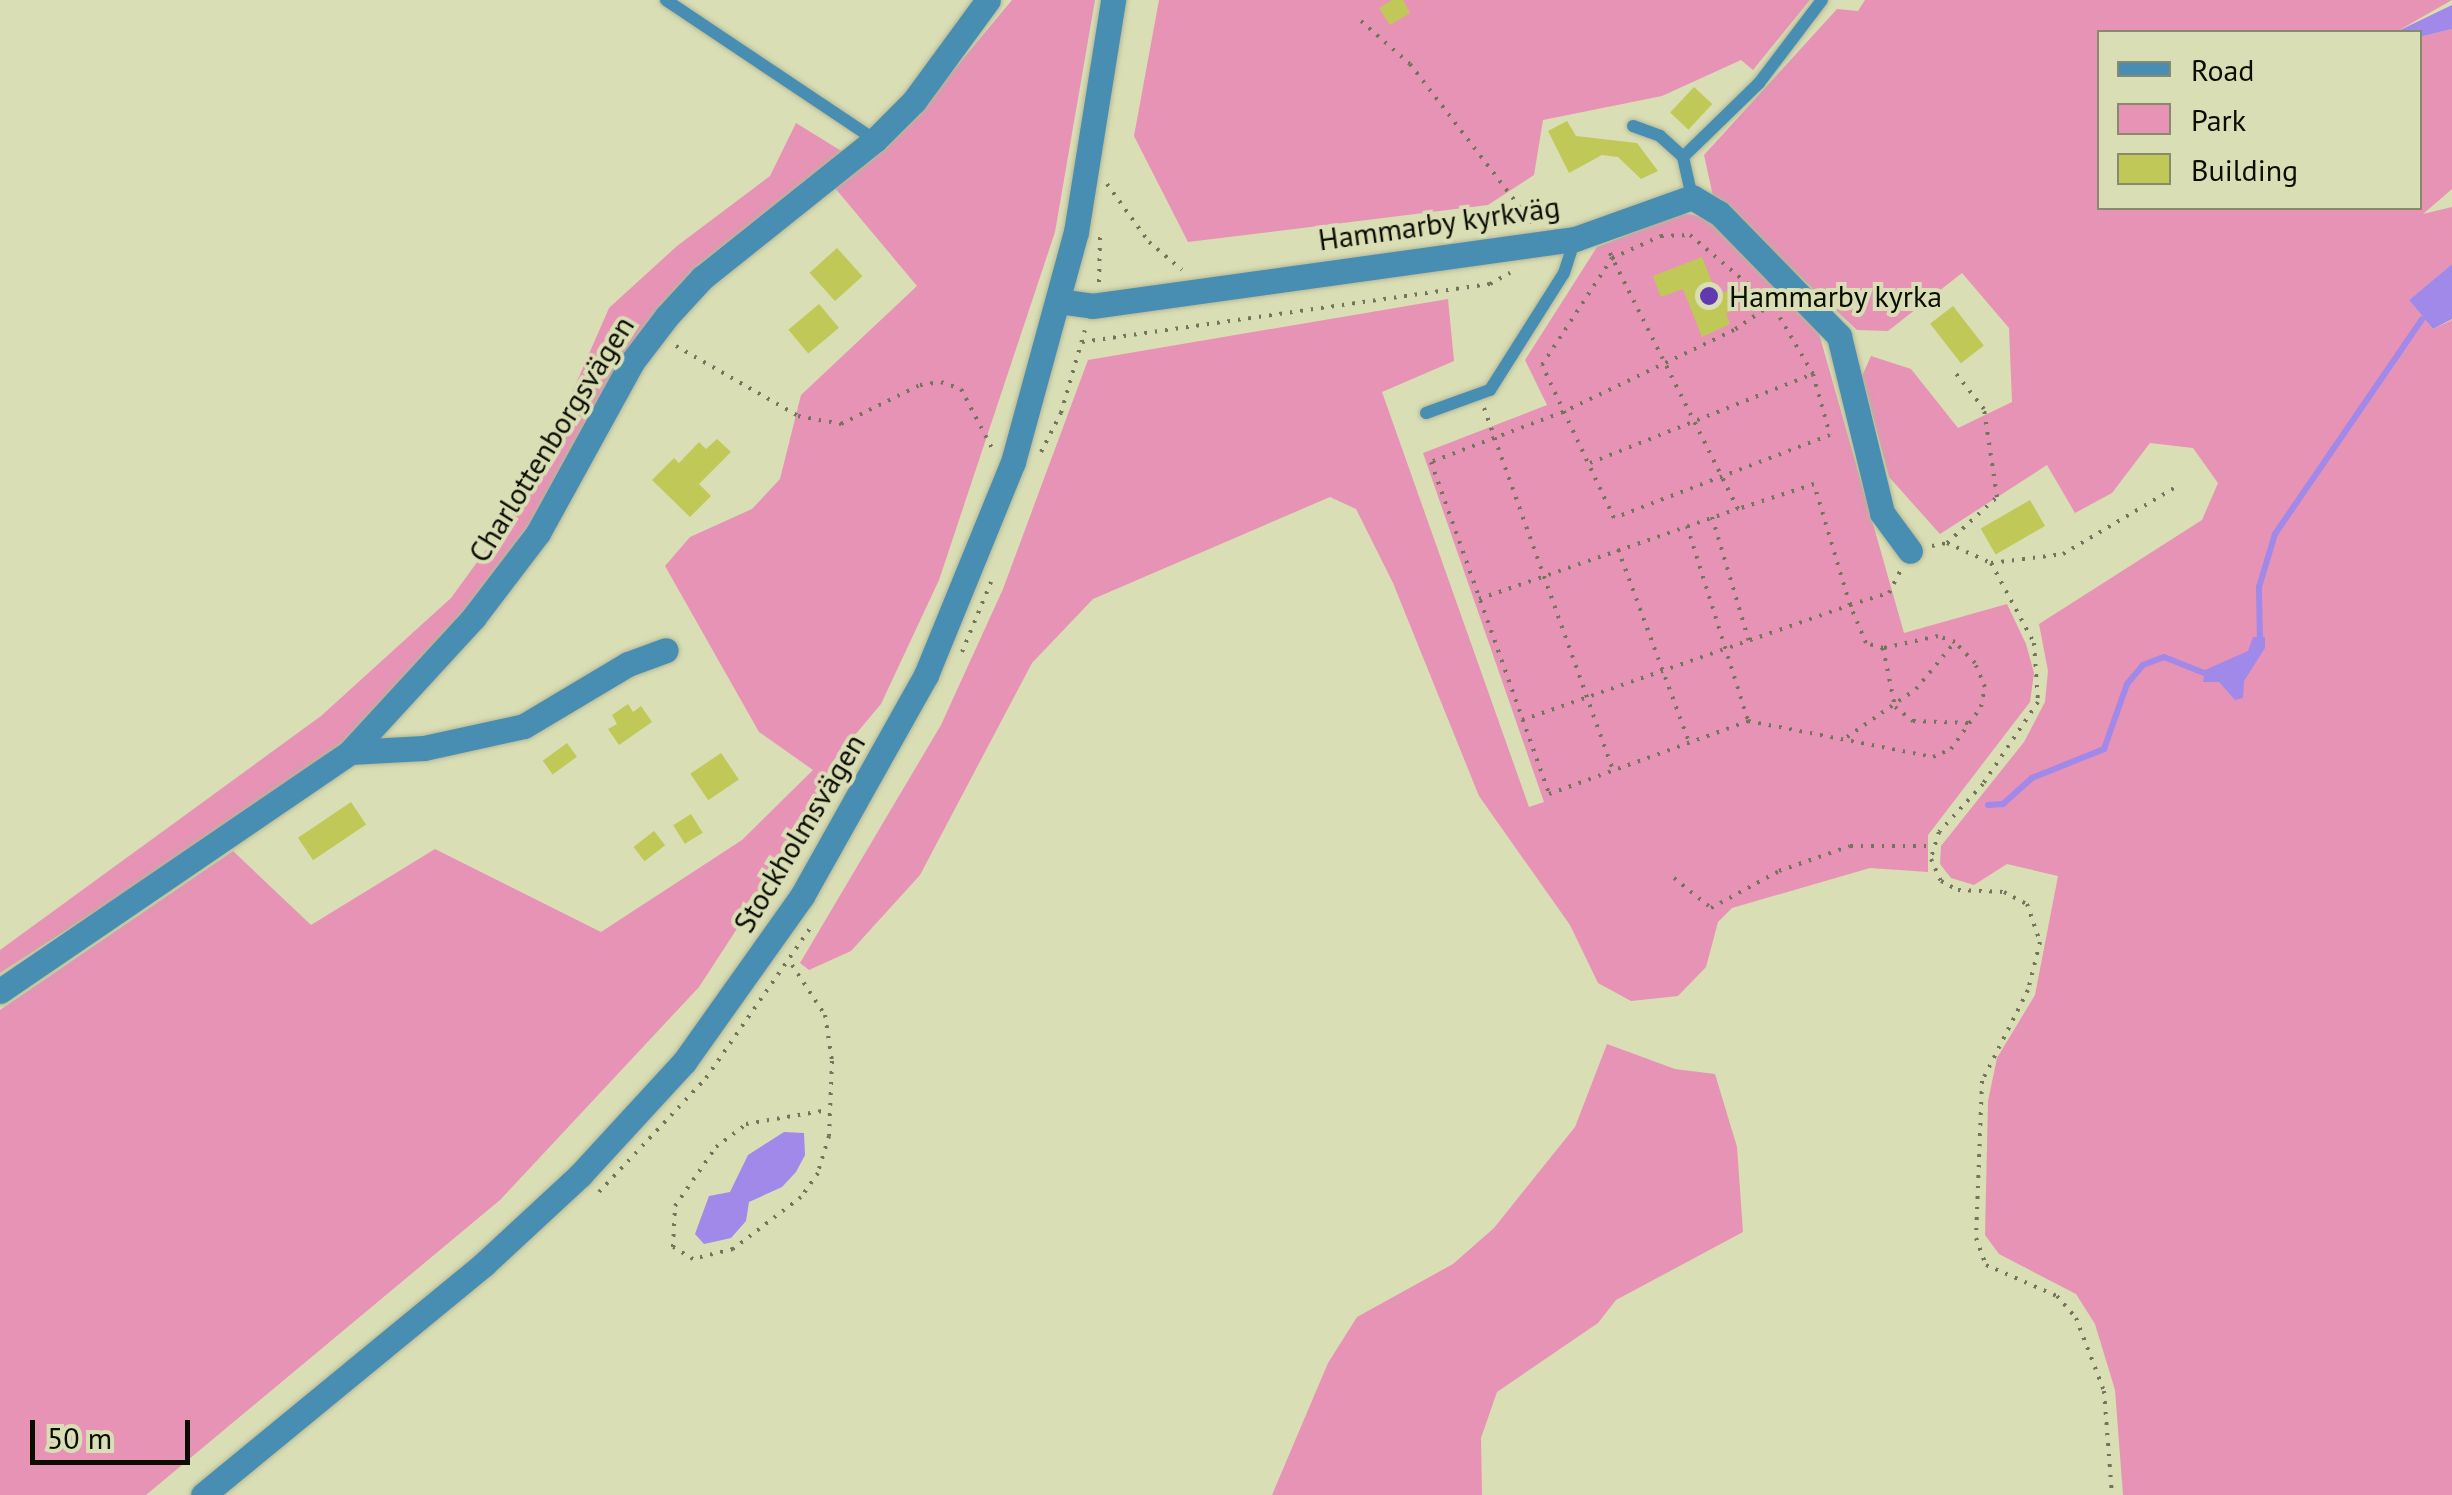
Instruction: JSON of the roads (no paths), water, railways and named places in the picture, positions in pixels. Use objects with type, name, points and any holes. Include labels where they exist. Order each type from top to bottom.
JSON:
[{"type":"street","name":"Charlottenborgsvägen","points":[[0,991],[350,752],[474,617],[538,533],[655,331],[702,278],[875,140],[937,72],[988,0]]},
{"type":"street","name":"Stockholmsvägen","points":[[203,1495],[484,1264],[580,1175],[684,1062],[769,945],[926,675],[1013,462],[1058,301],[1092,146],[1114,0]]},
{"type":"street","name":"Hammarby kyrkväg","points":[[1058,301],[1092,306],[1586,233],[1692,197]]},
{"type":"street","points":[[1692,197],[1719,213],[1839,336],[1882,512],[1910,551]]},
{"type":"street","points":[[350,752],[424,748],[524,726],[628,664],[666,650]]},
{"type":"lane","points":[[666,0],[875,140]]},
{"type":"lane","points":[[1683,157],[1759,82],[1822,0]]},
{"type":"lane","points":[[1633,126],[1660,136],[1683,157],[1692,197]]},
{"type":"lane","points":[[1426,414],[1490,390],[1586,233]]},
{"type":"waterway","points":[[2260,641],[2259,587],[2275,534],[2422,319]]},
{"type":"waterway","points":[[1988,805],[2003,804],[2032,778],[2104,749],[2127,684],[2143,665],[2164,657],[2209,675]]},
{"type":"place","name":"Hammarby kyrka","points":[[1709,296]]}]
